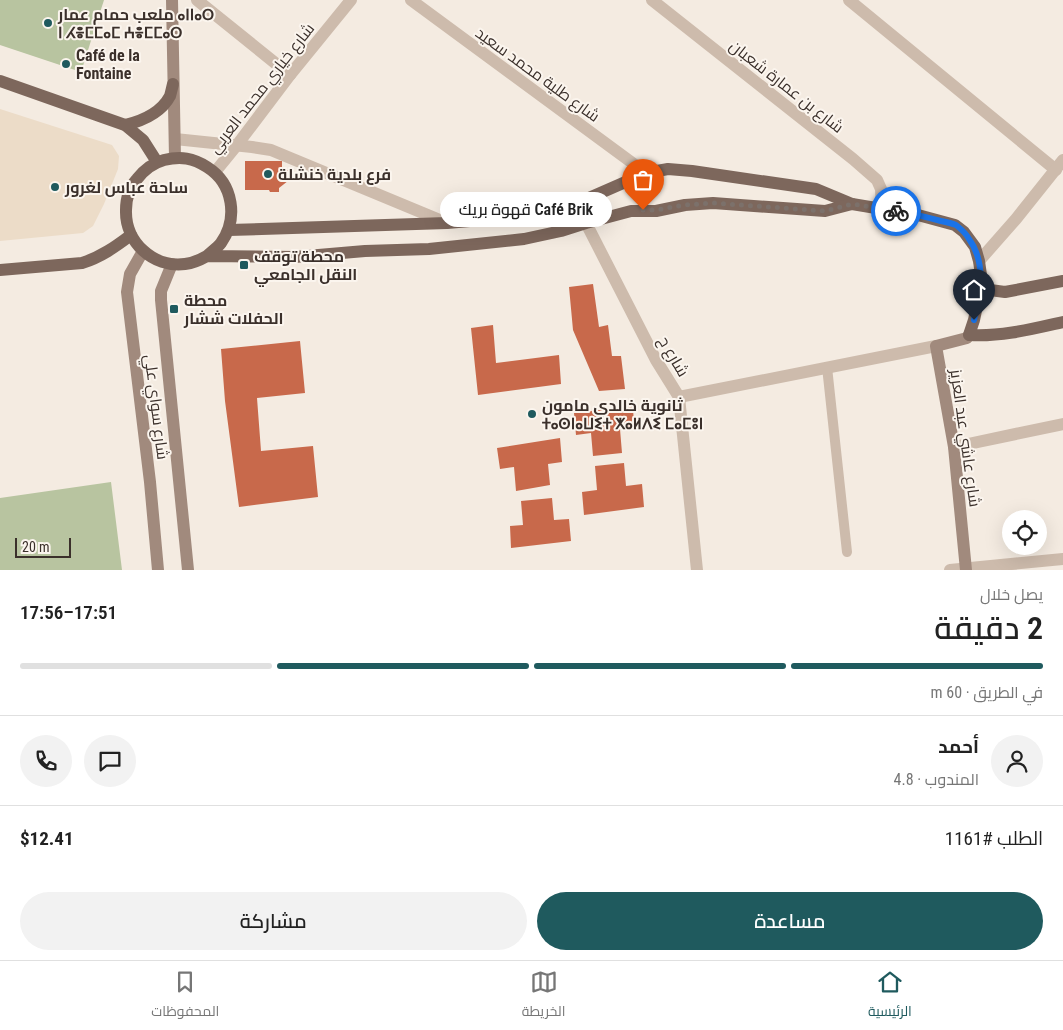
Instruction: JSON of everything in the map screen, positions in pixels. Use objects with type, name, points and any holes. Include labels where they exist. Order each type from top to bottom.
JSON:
[{"type":"main road","points":[[172,0],[175,158]]},
{"type":"main road","points":[[0,81],[125,125],[143,140],[157,162]]},
{"type":"main road","points":[[125,125],[138,122],[161,107],[170,96],[173,84]]},
{"type":"main road","points":[[175,158],[196,161],[215,172],[225,184],[231,199],[232,214],[229,230],[220,245],[207,256],[184,264],[162,262],[143,251],[131,235],[126,219],[126,201],[132,185],[143,171],[157,162],[175,158]]},
{"type":"main road","points":[[229,230],[446,223],[504,218],[582,201],[646,174],[668,169],[816,188],[852,204],[918,215],[955,225],[968,237],[975,247],[981,275],[981,286],[974,320],[967,338],[936,346]]},
{"type":"main road","points":[[207,256],[295,257],[365,251],[429,249],[524,239],[561,231],[630,210],[656,210],[685,205],[713,203],[825,211],[852,204]]},
{"type":"main road","points":[[0,270],[82,263],[107,253],[131,235]]},
{"type":"main road","name":"شارع سواي علي","points":[[143,251],[130,274],[127,292],[150,482],[158,570]]},
{"type":"main road","name":"شارع سواي علي","points":[[172,264],[162,291],[161,300],[188,570]]},
{"type":"main road","points":[[981,286],[990,290],[1005,292],[1063,281]]},
{"type":"main road","points":[[969,335],[987,336],[1014,333],[1063,322]]},
{"type":"main road","name":"شارع عاشي عبد العزيز","points":[[936,346],[954,447],[966,569]]},
{"type":"street","points":[[197,0],[290,75]]},
{"type":"street","name":"شارع خياري محمد العربي","points":[[215,172],[351,0]]},
{"type":"street","name":"شارع طلية محمد سعيد","points":[[411,0],[646,174]]},
{"type":"street","name":"شارع بن عمارة شعبان","points":[[652,0],[877,180],[881,190],[882,209]]},
{"type":"street","points":[[850,0],[1059,165],[1016,219],[979,261]]},
{"type":"street","points":[[175,139],[271,150],[446,223]]},
{"type":"street","name":"شارع ح","points":[[582,201],[586,223],[656,360],[679,397],[697,570]]},
{"type":"street","points":[[679,397],[936,346]]},
{"type":"street","points":[[954,447],[1063,424]]},
{"type":"street","points":[[950,570],[1063,558]]},
{"type":"lane","points":[[828,367],[848,552]]},
{"type":"green space","name":"ملعب حمام عمار ⴰⵏⵏⴰⵔ ⵏ ⵃⴻⵎⵎⴰⵎ ⵄⴻⵎⵎⴰⵔ","points":[[0,0],[104,0],[81,72],[0,45]]},
{"type":"green space","points":[[111,482],[122,570],[0,570],[0,498]]},
{"type":"shaded area","name":"ساحة عباس لغرور","points":[[0,109],[112,145],[119,156],[118,169],[93,226],[83,233],[0,241]]},
{"type":"building","name":"فرع بلدية خنشلة","points":[[245,161],[282,161],[282,171],[289,170],[293,177],[279,188],[279,192],[245,190]]},
{"type":"building","points":[[593,284],[599,327],[608,325],[612,356],[621,356],[625,389],[599,391],[573,330],[569,287]]},
{"type":"building","points":[[493,325],[496,363],[559,355],[561,384],[478,395],[471,328]]},
{"type":"building","points":[[300,341],[305,393],[257,398],[261,451],[313,446],[318,497],[239,507],[225,401],[221,349]]},
{"type":"building","points":[[633,406],[634,427],[620,429],[622,453],[593,456],[591,433],[576,435],[574,413]]},
{"type":"building","points":[[560,438],[562,462],[548,464],[550,485],[516,491],[514,467],[500,469],[497,448]]},
{"type":"building","points":[[624,463],[626,486],[642,484],[644,507],[584,515],[582,492],[597,490],[595,466]]},
{"type":"building","points":[[552,498],[554,520],[569,519],[571,541],[511,548],[510,526],[523,525],[521,501]]},
{"type":"way so far","points":[[643,210],[713,203],[825,211],[852,204],[896,211]]},
{"type":"place","name":"ملعب حمام عمار ⴰⵏⵏⴰⵔ ⵏ ⵃⴻⵎⵎⴰⵎ ⵄⴻⵎⵎⴰⵔ","points":[[48,23]]},
{"type":"place","name":"Café de la Fontaine","points":[[66,64]]},
{"type":"place","name":"فرع بلدية خنشلة","points":[[268,174]]},
{"type":"place","name":"ساحة عباس لغرور","points":[[55,187]]},
{"type":"place","name":"Café Brik قهوة بريك","points":[[643,210]]},
{"type":"place","name":"محطة توقف النقل الجامعي","points":[[244,265]]},
{"type":"place","name":"محطة الحفلات ششار","points":[[174,309]]},
{"type":"place","name":"ثانوية خالدي مامون ⵜⴰⵙⵏⴰⵡⵉⵜ ⵅⴰⵍⴷⵉ ⵎⴰⵎⵓⵏ","points":[[532,414]]},
{"type":"route","points":[[896,211],[955,225],[968,237],[975,247],[981,275],[981,286],[974,320]]}]
